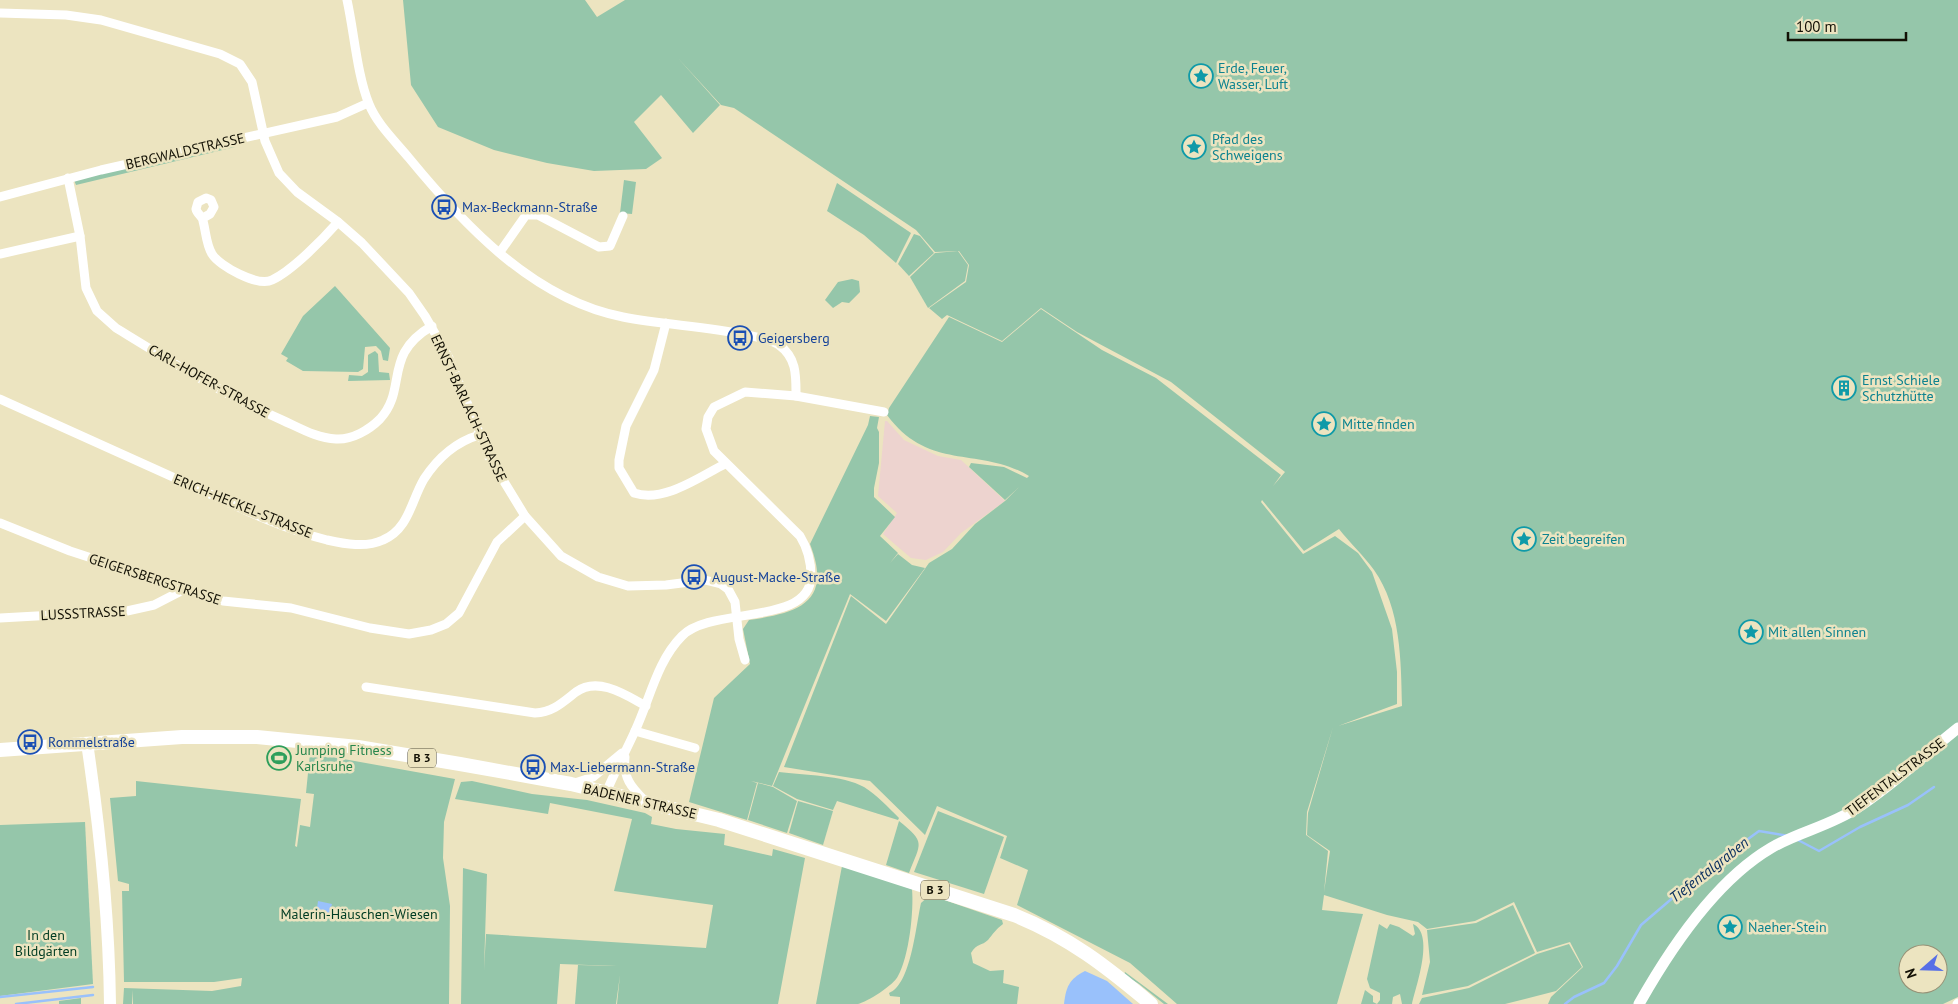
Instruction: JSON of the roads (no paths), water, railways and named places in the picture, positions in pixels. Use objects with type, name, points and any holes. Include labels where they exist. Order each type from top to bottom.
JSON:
[{"type":"main road","name":"BADENER STRASSE","points":[[0,750],[190,737],[257,737],[358,747],[571,784],[719,820],[817,850],[1041,926],[1111,969],[1151,1004]]},
{"type":"main road","points":[[87,743],[100,827],[106,889],[110,1004]]},
{"type":"street","points":[[347,0],[368,103],[376,118],[426,179],[464,219],[500,252],[532,277],[571,300],[598,311],[740,334],[777,344],[788,353],[794,364],[796,396]]},
{"type":"street","name":"ERNST-BARLACH-STRASSE","points":[[0,13],[66,15],[92,18],[203,49],[240,64],[250,76],[263,132],[273,164],[284,180],[338,222],[409,293],[432,326],[460,382],[479,435],[498,475],[524,516],[562,556],[588,572],[628,586],[666,585],[713,580],[721,584],[733,595],[736,616]]},
{"type":"street","name":"BERGWALDSTRASSE","points":[[0,197],[68,178],[263,132],[337,117],[368,103]]},
{"type":"street","name":"CARL-HOFER-STRASSE","points":[[68,178],[80,236],[84,276],[91,302],[102,316],[116,328],[217,388],[313,434],[337,439],[346,438],[368,429],[380,419],[390,403],[397,370],[406,348],[432,326]]},
{"type":"street","points":[[500,252],[526,215],[538,215],[599,247],[610,246],[623,216]]},
{"type":"street","points":[[203,218],[208,245],[214,257],[242,275],[261,282],[272,280],[284,271],[325,238],[338,222]]},
{"type":"street","points":[[0,254],[80,236]]},
{"type":"street","points":[[666,323],[654,370],[626,426],[619,468],[634,493],[653,496],[686,483],[725,464]]},
{"type":"street","points":[[606,792],[646,706],[660,669],[682,635],[705,622],[772,612],[798,600],[808,588],[811,580],[811,564],[806,546],[800,536],[725,464],[714,451],[706,429],[708,417],[714,407],[746,392],[796,396],[884,412]]},
{"type":"street","name":"ERICH-HECKEL-STRASSE","points":[[0,399],[270,520],[327,540],[349,544],[374,543],[395,534],[406,520],[424,480],[437,462],[468,438],[479,435]]},
{"type":"street","name":"GEIGERSBERGSTRASSE","points":[[0,523],[70,551],[223,601],[291,608],[388,632],[409,634],[431,630],[446,624],[459,612],[497,542],[524,516]]},
{"type":"street","points":[[160,581],[163,599]]},
{"type":"street","name":"LUSSSTRASSE","points":[[0,618],[126,611],[154,605],[186,589]]},
{"type":"street","points":[[736,616],[745,660]]},
{"type":"street","points":[[366,687],[535,712],[555,709],[578,690],[593,686],[612,689],[646,706]]},
{"type":"street","name":"TIEFENTALSTRASSE","points":[[1639,1004],[1670,954],[1711,902],[1754,860],[1788,840],[1856,809],[1958,728]]},
{"type":"street","points":[[635,731],[695,748]]},
{"type":"street","points":[[571,784],[597,774],[626,749]]},
{"type":"street","points":[[626,749],[625,776],[628,784],[646,802]]},
{"type":"water","points":[[318,901],[332,904],[328,918],[316,916]]},
{"type":"water","points":[[1085,971],[1107,981],[1133,1004],[1064,1004],[1069,984],[1075,977]]},
{"type":"waterway","name":"Tiefentalgraben","points":[[1796,839],[1819,851],[1860,827],[1908,805],[1934,787]]},
{"type":"waterway","name":"Tiefentalgraben","points":[[1565,1004],[1574,997],[1604,983],[1617,966],[1641,925],[1703,872],[1759,831],[1789,836]]},
{"type":"waterway","points":[[0,997],[93,987]]},
{"type":"waterway","points":[[16,1004],[93,995]]},
{"type":"place","name":"Erde, Feuer, Wasser, Luft","points":[[1201,76]]},
{"type":"place","name":"Pfad des Schweigens","points":[[1194,147]]},
{"type":"place","name":"Max-Beckmann-Straße","points":[[444,207]]},
{"type":"place","name":"Geigersberg","points":[[740,338]]},
{"type":"place","name":"Ernst Schiele Schutzhütte","points":[[1844,388]]},
{"type":"place","name":"Mitte finden","points":[[1324,424]]},
{"type":"place","name":"Zeit begreifen","points":[[1524,539]]},
{"type":"place","name":"August-Macke-Straße","points":[[694,577]]},
{"type":"place","name":"Mit allen Sinnen","points":[[1751,632]]},
{"type":"place","name":"Rommelstraße","points":[[30,742]]},
{"type":"place","name":"Jumping Fitness Karlsruhe","points":[[279,758]]},
{"type":"place","name":"Max-Liebermann-Straße","points":[[533,767]]},
{"type":"place","name":"Naeher-Stein","points":[[1730,927]]},
{"type":"park label","name":"Malerin-Häuschen-Wiesen","points":[[359,914]]},
{"type":"park label","name":"In den Bildgärten","points":[[46,944]]}]
